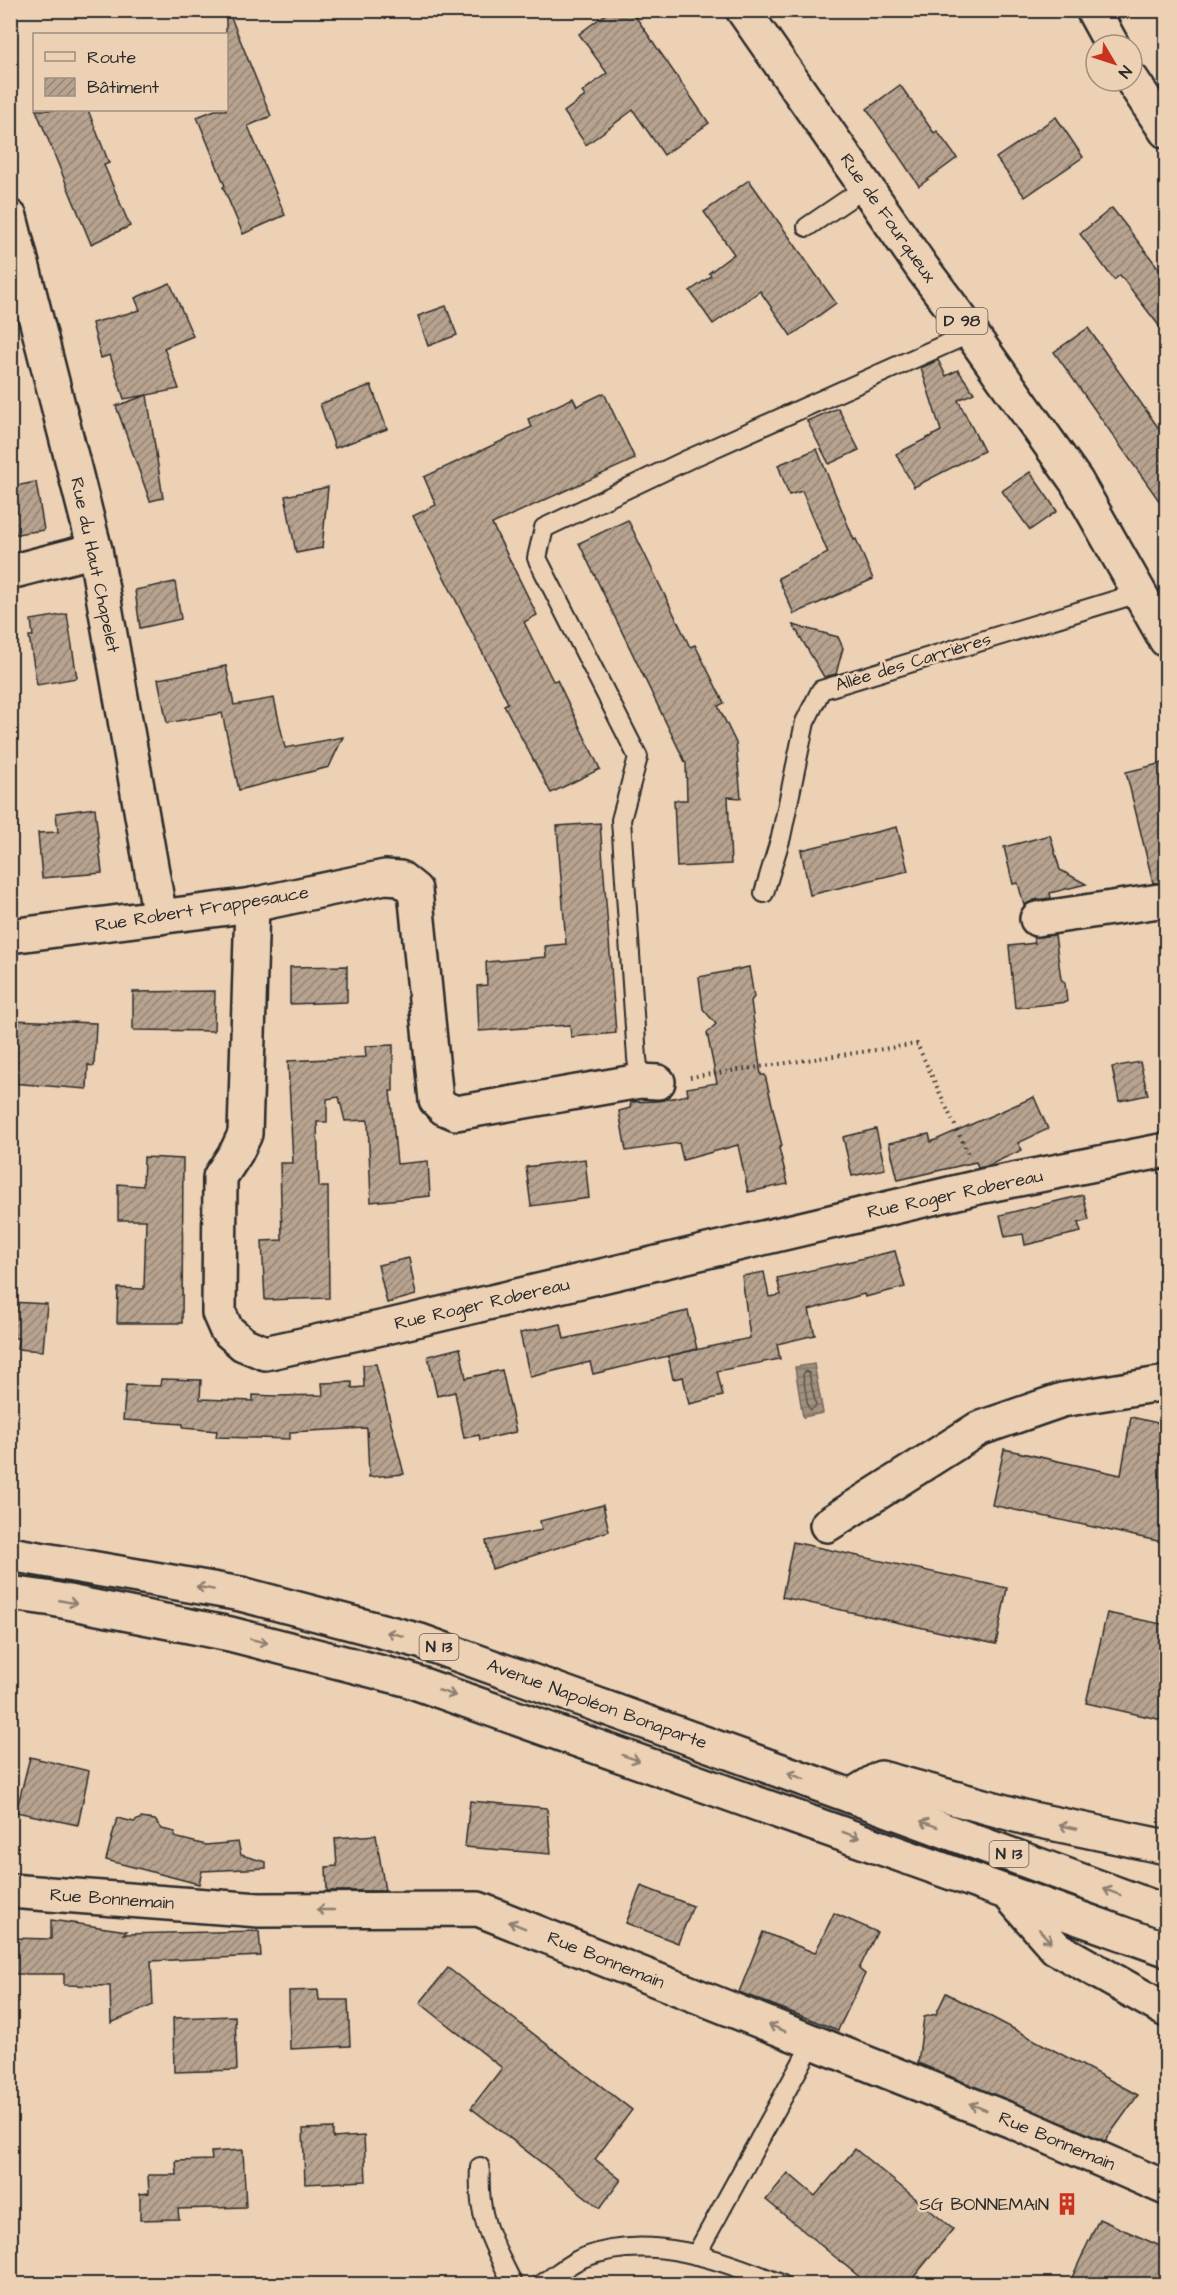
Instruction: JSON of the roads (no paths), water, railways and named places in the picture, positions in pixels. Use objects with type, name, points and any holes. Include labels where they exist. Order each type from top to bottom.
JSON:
[{"type":"street","name":"Rue de Fourqueux","points":[[743,10],[923,269],[1076,480],[1167,640]]},
{"type":"street","points":[[1093,10],[1105,33]]},
{"type":"street","points":[[1141,93],[1167,131]]},
{"type":"street","name":"Rue du Haut Chapelet","points":[[10,217],[95,550],[160,917]]},
{"type":"street","points":[[10,572],[95,550]]},
{"type":"street","name":"Rue Robert Frappesauce","points":[[10,936],[160,917],[181,912],[252,905],[385,876],[400,878],[415,890],[436,1100],[444,1108],[456,1113],[649,1081]]},
{"type":"street","points":[[1037,919],[1167,900]]},
{"type":"street","name":"Rue Roger Robereau","points":[[252,905],[245,1134],[220,1177],[219,1313],[226,1329],[243,1344],[265,1353],[390,1326],[983,1186],[1167,1150]]},
{"type":"street","points":[[827,1525],[978,1429],[1062,1400],[1167,1383]]},
{"type":"street","name":"Avenue Napoléon Bonaparte","points":[[10,1554],[241,1594],[420,1641],[1167,1912]]},
{"type":"street","name":"N 13","points":[[10,1593],[53,1599],[230,1634],[406,1679],[1167,1949]]},
{"type":"street","points":[[851,1796],[881,1778],[1027,1818],[1167,1847]]},
{"type":"street","name":"Rue Bonnemain","points":[[10,1891],[259,1910],[478,1909],[1012,2121],[1167,2188]]},
{"type":"street","points":[[1007,1892],[1056,1948],[1167,2010]]},
{"type":"lane","points":[[807,227],[866,187]]},
{"type":"lane","points":[[649,1081],[637,1058],[621,820],[638,757],[537,558],[544,528],[689,459],[971,333]]},
{"type":"lane","name":"Allée des Carrières","points":[[764,893],[781,837],[805,722],[821,690],[1139,593]]},
{"type":"lane","points":[[696,2255],[813,2042]]},
{"type":"lane","points":[[480,2167],[479,2191],[483,2222],[513,2284]]},
{"type":"lane","points":[[542,2284],[583,2257],[617,2250],[667,2248],[696,2255],[781,2284]]},
{"type":"water","points":[[814,1364],[823,1413],[803,1417],[795,1367]]},
{"type":"place","name":"SG BONNEMAIN","points":[[1067,2204]]}]
